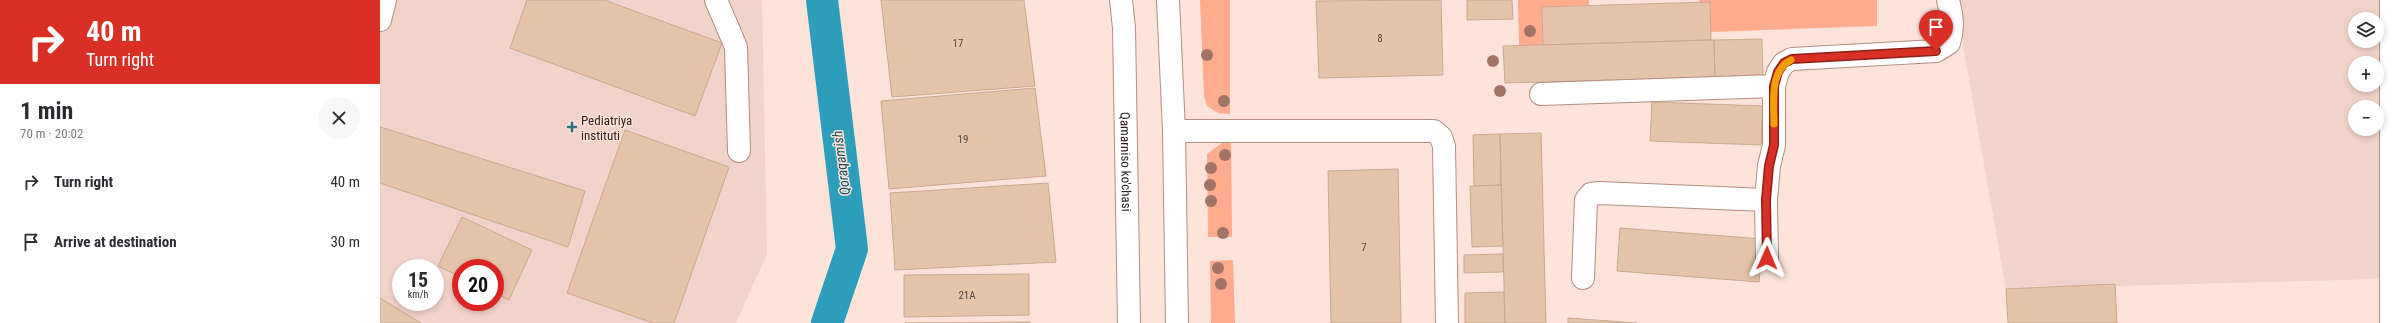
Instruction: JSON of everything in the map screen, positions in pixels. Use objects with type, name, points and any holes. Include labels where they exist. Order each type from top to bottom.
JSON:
[{"type":"main road","points":[[380,20],[385,0]]},
{"type":"main road","points":[[716,0],[736,47],[739,151]]},
{"type":"main road","name":"Qamarniso ko'chasi","points":[[1121,0],[1124,28],[1129,323]]},
{"type":"main road","points":[[1168,0],[1174,131],[1177,323]]},
{"type":"main road","points":[[1767,258],[1766,200],[1769,166],[1774,145],[1774,86],[1778,72],[1784,63],[1792,59],[1936,51],[1949,43],[1952,32],[1953,25],[1948,0]]},
{"type":"main road","points":[[2391,0],[2391,323]]},
{"type":"main road","points":[[1541,94],[1774,86]]},
{"type":"main road","points":[[1174,131],[1434,132],[1441,137],[1444,146],[1447,323]]},
{"type":"main road","points":[[1583,278],[1586,200],[1592,194],[1599,193],[1766,200]]},
{"type":"shaded area","name":"Pediatriya instituti","points":[[380,0],[762,0],[767,254],[736,323],[380,323]]},
{"type":"shaded area","points":[[1200,0],[1230,0],[1230,114],[1218,113],[1207,106],[1204,96]]},
{"type":"shaded area","points":[[1518,0],[1589,0],[1589,5],[1542,7],[1543,45],[1519,45]]},
{"type":"shaded area","points":[[1699,0],[1877,0],[1877,26],[1711,32]]},
{"type":"shaded area","points":[[1955,0],[2396,0],[2381,279],[2006,289]]},
{"type":"shaded area","points":[[1231,136],[1232,237],[1208,237],[1207,154]]},
{"type":"shaded area","points":[[1233,260],[1235,323],[1211,323],[1210,261]]},
{"type":"building","points":[[527,0],[604,0],[722,43],[695,116],[510,48]]},
{"type":"building","points":[[881,0],[1024,0],[1035,86],[892,97]]},
{"type":"building","points":[[1441,0],[1443,75],[1319,78],[1316,1]]},
{"type":"building","points":[[1467,0],[1512,0],[1513,19],[1467,20]]},
{"type":"building","points":[[1710,2],[1711,40],[1543,45],[1542,7]]},
{"type":"building","points":[[1762,39],[1763,76],[1715,77],[1714,40]]},
{"type":"building","points":[[1714,40],[1715,77],[1505,83],[1503,46]]},
{"type":"building","points":[[1035,88],[1046,176],[889,189],[881,101]]},
{"type":"building","points":[[1652,102],[1763,106],[1761,145],[1650,141]]},
{"type":"building","points":[[380,127],[585,191],[568,247],[380,183]]},
{"type":"building","points":[[625,130],[729,167],[674,323],[653,323],[567,293]]},
{"type":"building","points":[[1541,133],[1546,323],[1505,323],[1500,134]]},
{"type":"building","points":[[1500,134],[1501,185],[1474,186],[1473,135]]},
{"type":"building","points":[[1398,169],[1401,323],[1331,323],[1328,171]]},
{"type":"building","points":[[1048,183],[1056,262],[895,270],[890,193]]},
{"type":"building","points":[[1501,185],[1503,246],[1472,247],[1470,186]]},
{"type":"building","points":[[462,217],[532,250],[509,300],[504,298],[504,259],[452,259],[452,273],[444,269],[444,259],[441,259]]},
{"type":"building","points":[[1620,228],[1763,239],[1759,282],[1617,271]]},
{"type":"building","points":[[1503,254],[1503,272],[1464,273],[1464,255]]},
{"type":"building","points":[[1029,274],[1029,315],[904,317],[904,275]]},
{"type":"building","points":[[2115,284],[2117,323],[2008,323],[2006,289]]},
{"type":"building","points":[[1504,292],[1505,323],[1465,323],[1465,293]]},
{"type":"building","points":[[380,298],[392,305],[392,311],[401,311],[421,323],[380,323]]},
{"type":"building","points":[[1568,318],[1637,323],[1568,323]]},
{"type":"building","points":[[1030,322],[1030,323],[905,323]]},
{"type":"waterway","name":"Qoraqamish","points":[[822,0],[852,249],[827,323]]},
{"type":"slow traffic","points":[[1774,124],[1774,86],[1778,72],[1784,63],[1791,60]]},
{"type":"place","name":"Pediatriya instituti","points":[[572,127]]},
{"type":"route","points":[[1767,258],[1766,200],[1769,166],[1774,145],[1774,86],[1778,72],[1784,63],[1792,59],[1936,51]]}]
